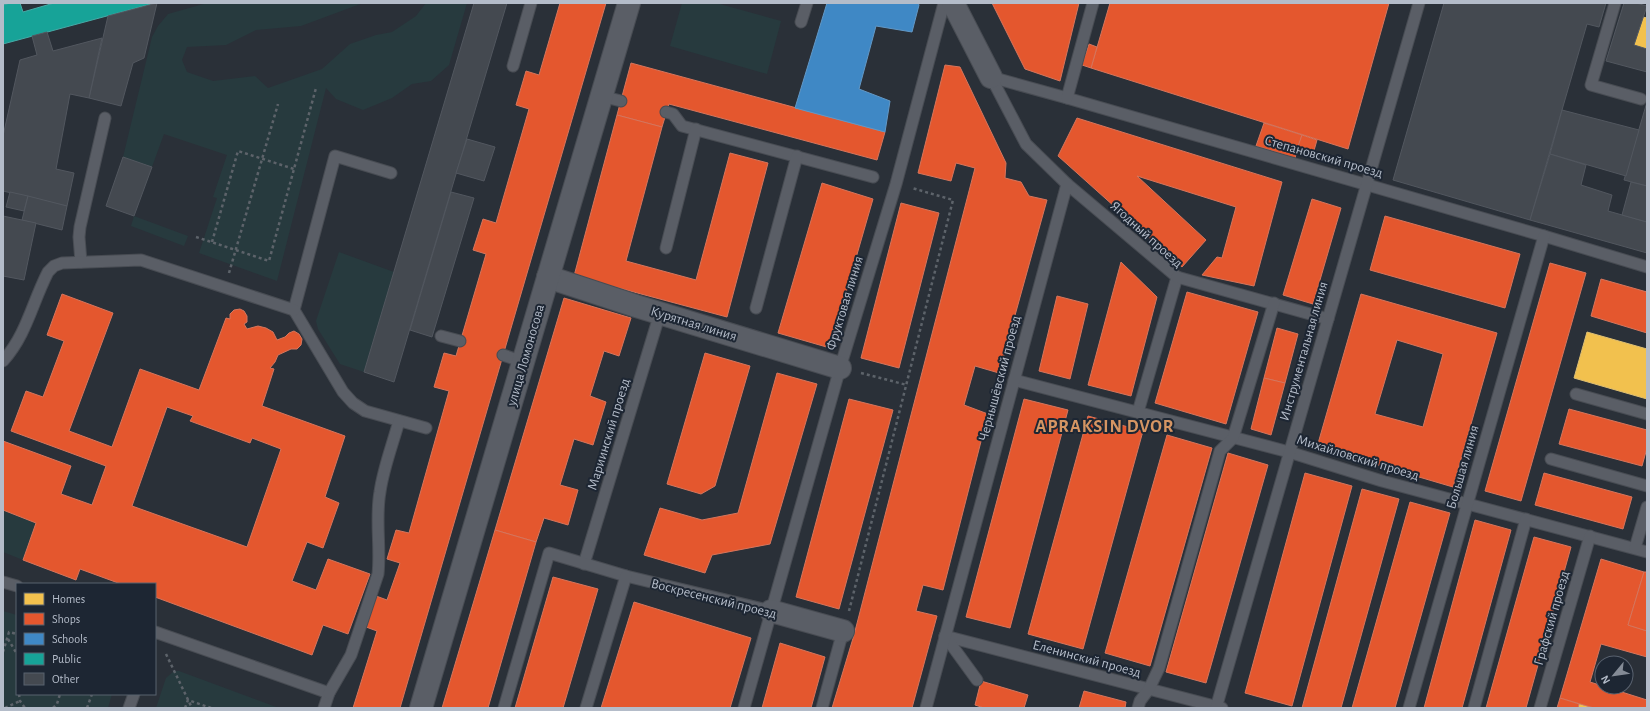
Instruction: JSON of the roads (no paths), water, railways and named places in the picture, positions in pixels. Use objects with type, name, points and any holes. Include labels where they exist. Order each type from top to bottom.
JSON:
[{"type":"street","name":"улица Ломоносова","points":[[420,708],[513,359],[548,277],[611,99],[629,3]]},
{"type":"street","points":[[953,3],[991,77]]},
{"type":"street","name":"Курятная линия","points":[[548,277],[840,368]]},
{"type":"street","name":"Воскресенский проезд","points":[[771,611],[843,631]]},
{"type":"lane","points":[[513,66],[531,3]]},
{"type":"lane","points":[[801,22],[807,3]]},
{"type":"lane","name":"Фруктовая линия","points":[[744,708],[840,368],[896,184],[944,3]]},
{"type":"lane","points":[[1066,98],[1092,3]]},
{"type":"lane","name":"Инструментальная линия","points":[[1218,708],[1289,452],[1368,185],[1419,3]]},
{"type":"lane","points":[[1615,3],[1591,85],[1641,99]]},
{"type":"lane","points":[[991,77],[1026,144],[1066,184]]},
{"type":"lane","name":"Степановский проезд","points":[[991,77],[1647,267]]},
{"type":"lane","points":[[666,112],[673,114],[682,126],[873,177]]},
{"type":"lane","points":[[81,262],[79,237],[80,227],[105,118]]},
{"type":"lane","points":[[666,248],[696,129]]},
{"type":"lane","points":[[294,310],[335,156],[391,173]]},
{"type":"lane","points":[[756,308],[797,156]]},
{"type":"lane","name":"Ягодный проезд","points":[[1066,184],[1177,277],[1138,412]]},
{"type":"lane","name":"Чернышёвский проезд","points":[[926,708],[1066,184]]},
{"type":"lane","name":"Большая линия","points":[[1409,708],[1544,236]]},
{"type":"lane","points":[[3,361],[15,347],[23,332],[48,272],[54,266],[62,263],[141,260],[294,310],[343,392],[353,403],[365,411],[426,428]]},
{"type":"lane","points":[[1177,277],[1328,319]]},
{"type":"lane","points":[[1138,708],[1140,701],[1149,689],[1159,668],[1220,451],[1233,438],[1274,303]]},
{"type":"lane","name":"Мариинский проезд","points":[[584,564],[660,313]]},
{"type":"lane","points":[[440,336],[460,341]]},
{"type":"lane","name":"Михайловский проезд","points":[[1014,380],[1289,452],[1382,481],[1647,552]]},
{"type":"lane","points":[[1576,394],[1647,414]]},
{"type":"lane","points":[[324,708],[329,693],[351,655],[378,574],[380,561],[378,522],[380,492],[399,421]]},
{"type":"lane","points":[[1550,459],[1647,486]]},
{"type":"lane","points":[[1634,548],[1647,507]]},
{"type":"lane","points":[[1474,708],[1526,519]]},
{"type":"lane","name":"Графский проезд","points":[[1540,708],[1590,536]]},
{"type":"lane","name":"Воскресенский проезд","points":[[504,708],[549,553],[626,576],[771,611]]},
{"type":"lane","points":[[586,708],[626,576]]},
{"type":"lane","points":[[3,582],[16,586]]},
{"type":"lane","points":[[822,708],[843,631]]},
{"type":"lane","points":[[156,632],[329,693]]},
{"type":"lane","points":[[945,636],[977,680]]},
{"type":"lane","name":"Еленинский проезд","points":[[945,636],[1218,708]]},
{"type":"lane","points":[[129,708],[134,695]]},
{"type":"district","name":"APRAKSIN DVOR","points":[[1105,426]]}]
